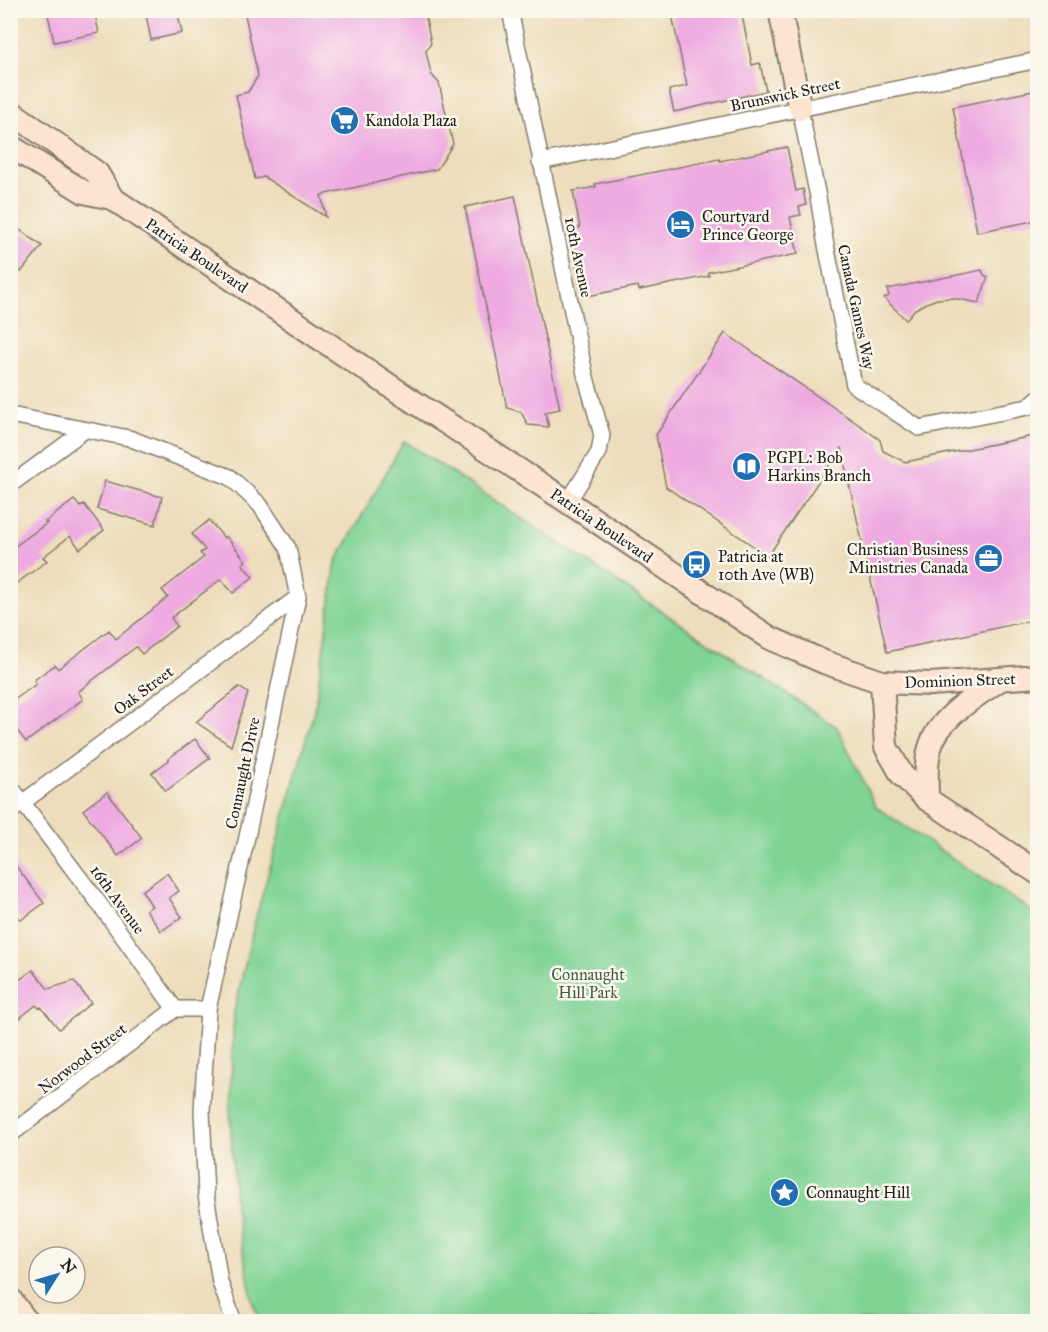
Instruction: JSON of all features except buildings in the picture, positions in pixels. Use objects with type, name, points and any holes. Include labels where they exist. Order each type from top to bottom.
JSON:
[{"type":"main road","points":[[780,10],[800,109]]},
{"type":"main road","name":"Patricia Boulevard","points":[[10,111],[97,173],[112,198]]},
{"type":"main road","name":"Patricia Boulevard","points":[[10,146],[84,192],[112,198],[770,638],[824,662],[882,682]]},
{"type":"main road","name":"Dominion Street","points":[[882,682],[931,684],[1038,676]]},
{"type":"main road","points":[[927,799],[927,763],[930,746],[938,730],[963,705],[999,680]]},
{"type":"main road","points":[[882,682],[886,747],[902,775],[927,799],[1038,873]]},
{"type":"main road","points":[[10,1299],[27,1322]]},
{"type":"street","name":"10th Avenue","points":[[510,10],[585,374],[602,435],[599,452],[568,502]]},
{"type":"street","name":"Brunswick Street","points":[[540,162],[1038,60]]},
{"type":"street","name":"Canada Games Way","points":[[800,109],[854,385],[919,428],[1028,407],[1038,398]]},
{"type":"street","name":"Connaught Drive","points":[[10,416],[129,438],[230,477],[261,505],[288,548],[298,597],[208,1009],[202,1111],[206,1195],[220,1282],[234,1322]]},
{"type":"street","points":[[10,485],[85,430]]},
{"type":"street","name":"Oak Street","points":[[10,812],[298,597]]},
{"type":"street","name":"16th Avenue","points":[[10,786],[175,1009]]},
{"type":"street","points":[[175,1009],[208,1009]]},
{"type":"street","name":"Norwood Street","points":[[10,1135],[175,1009]]},
{"type":"green space","name":"Connaught Hill Park","points":[[404,441],[837,727],[876,807],[1037,915],[1037,1321],[261,1321],[253,1304],[235,1208],[230,1108],[234,1012],[255,921],[315,707],[336,562]]},
{"type":"place","name":"Kandola Plaza","points":[[344,120]]},
{"type":"place","name":"Courtyard Prince George","points":[[681,225]]},
{"type":"place","name":"PGPL: Bob Harkins Branch","points":[[746,466]]},
{"type":"place","name":"Christian Business Ministries Canada","points":[[989,558]]},
{"type":"place","name":"Patricia at 10th Ave (WB)","points":[[697,565]]},
{"type":"place","name":"Connaught Hill","points":[[785,1192]]}]
